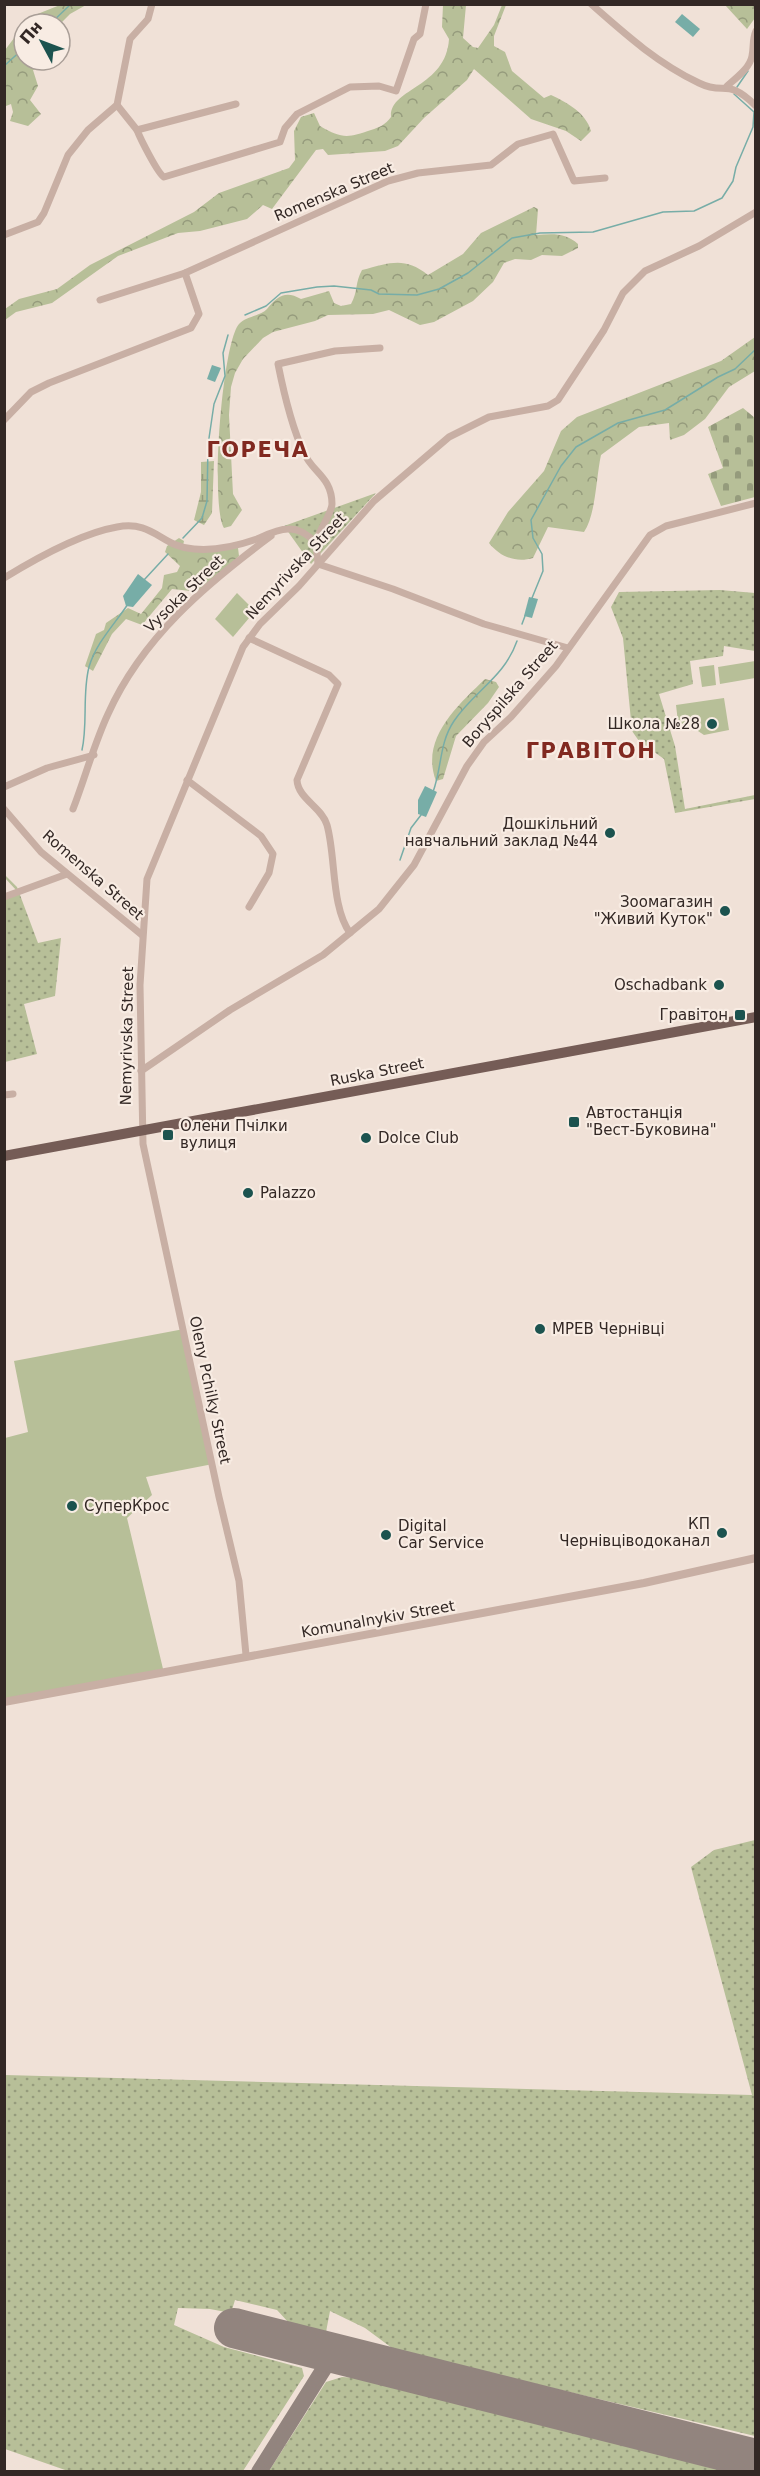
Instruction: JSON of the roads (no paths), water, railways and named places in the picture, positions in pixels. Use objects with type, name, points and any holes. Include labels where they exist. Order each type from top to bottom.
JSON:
[{"type":"main road","name":"Ruska Street","points":[[4,1156],[756,1017]]},
{"type":"street","points":[[4,235],[38,222],[68,155],[88,130],[117,105],[130,39],[148,19],[152,4]]},
{"type":"street","points":[[117,105],[138,130],[140,141],[150,153],[157,171],[164,177],[280,142],[285,128],[297,114],[350,87],[379,86],[396,92],[414,39],[420,34],[426,4]]},
{"type":"street","points":[[591,4],[643,50],[669,67],[702,85],[729,87],[742,92],[756,106]]},
{"type":"street","points":[[729,87],[748,66],[756,31]]},
{"type":"street","points":[[138,130],[236,104]]},
{"type":"street","name":"Romenska Street","points":[[100,300],[185,273],[388,181],[418,173],[491,165],[518,144],[553,134],[574,181],[605,178]]},
{"type":"street","name":"Nemyrivska Street","points":[[141,1130],[142,935],[147,879],[243,647],[249,638],[374,501],[449,437],[489,417],[548,406],[558,400],[604,330],[623,293],[645,271],[699,246],[756,212]]},
{"type":"street","points":[[4,420],[31,392],[49,383],[191,328],[200,314],[185,273]]},
{"type":"street","points":[[380,348],[335,351],[278,364],[303,452],[322,473],[331,498],[332,506],[320,527],[316,542],[318,564],[393,589],[484,624],[568,648]]},
{"type":"street","name":"Boryspilska Street","points":[[141,1071],[230,1010],[323,956],[379,909],[414,865],[467,766],[484,742],[511,717],[556,666],[651,535],[666,526],[756,503]]},
{"type":"street","points":[[4,578],[83,538],[118,527],[137,525],[148,528],[169,543],[194,549],[237,546],[287,529],[299,530],[316,542]]},
{"type":"street","name":"Vysoka Street","points":[[73,809],[108,715],[129,674],[163,630],[232,565],[278,531]]},
{"type":"street","points":[[249,638],[329,675],[338,684],[297,780],[303,795],[323,814],[335,867],[338,901],[344,925],[350,933]]},
{"type":"street","points":[[4,787],[47,768],[94,755]]},
{"type":"street","points":[[187,780],[261,836],[273,854],[269,873],[249,907]]},
{"type":"street","name":"Romenska Street","points":[[4,809],[41,852],[142,935]]},
{"type":"street","points":[[4,897],[67,874]]},
{"type":"street","points":[[4,1095],[13,1094]]},
{"type":"street","name":"Oleny Pchilky Street","points":[[141,1130],[219,1497],[235,1556],[246,1655]]},
{"type":"street","name":"Komunalnykiv Street","points":[[4,1702],[644,1582],[756,1558]]},
{"type":"water","points":[[682,14],[700,29],[693,37],[675,22]]},
{"type":"water","points":[[212,365],[221,368],[215,382],[207,379]]},
{"type":"water","points":[[138,574],[152,585],[133,607],[126,606],[123,596]]},
{"type":"water","points":[[529,597],[538,599],[532,618],[524,616]]},
{"type":"water","points":[[425,786],[437,792],[426,817],[418,814],[418,800]]},
{"type":"waterway","points":[[63,12],[71,4]]},
{"type":"waterway","points":[[4,66],[12,59]]},
{"type":"waterway","points":[[737,87],[748,71]]},
{"type":"waterway","points":[[245,315],[266,306],[281,293],[317,287],[334,286],[371,290],[379,294],[417,295],[439,289],[468,273],[512,238],[540,233],[593,232],[663,212],[694,211],[722,198],[733,181],[736,167],[753,127],[754,112],[734,94]]},
{"type":"waterway","points":[[183,538],[202,518],[207,501],[208,445],[214,404],[225,376],[223,353],[228,335]]},
{"type":"waterway","points":[[532,598],[543,571],[542,554],[533,538],[531,520],[561,466],[576,447],[618,423],[665,410],[735,369],[756,349]]},
{"type":"waterway","points":[[144,580],[168,554]]},
{"type":"waterway","points":[[82,750],[89,667],[101,642],[128,604]]},
{"type":"waterway","points":[[522,624],[525,616]]},
{"type":"waterway","points":[[433,792],[449,729],[462,710],[505,665],[517,641]]},
{"type":"waterway","points":[[400,860],[411,828],[421,815]]},
{"type":"place","name":"Школа №28","points":[[712,724]]},
{"type":"place","name":"Дошкільний навчальний заклад №44","points":[[610,833]]},
{"type":"place","name":"Зоомагазин \"Живий Куток\"","points":[[725,911]]},
{"type":"place","name":"Oschadbank","points":[[719,985]]},
{"type":"place","name":"Гравітон","points":[[740,1015]]},
{"type":"place","name":"Автостанція \"Вест-Буковина\"","points":[[574,1122]]},
{"type":"place","name":"Олени Пчілки вулиця","points":[[168,1135]]},
{"type":"place","name":"Dolce Club","points":[[366,1138]]},
{"type":"place","name":"Palazzo","points":[[248,1193]]},
{"type":"place","name":"МРЕВ Чернівці","points":[[540,1329]]},
{"type":"place","name":"СуперКрос","points":[[72,1506]]},
{"type":"place","name":"КП Чернівціводоканал","points":[[722,1533]]},
{"type":"place","name":"Digital Car Service","points":[[386,1535]]},
{"type":"district","name":"ГОРЕЧА","points":[[258,450]]},
{"type":"district","name":"ГРАВІТОН","points":[[591,751]]}]
